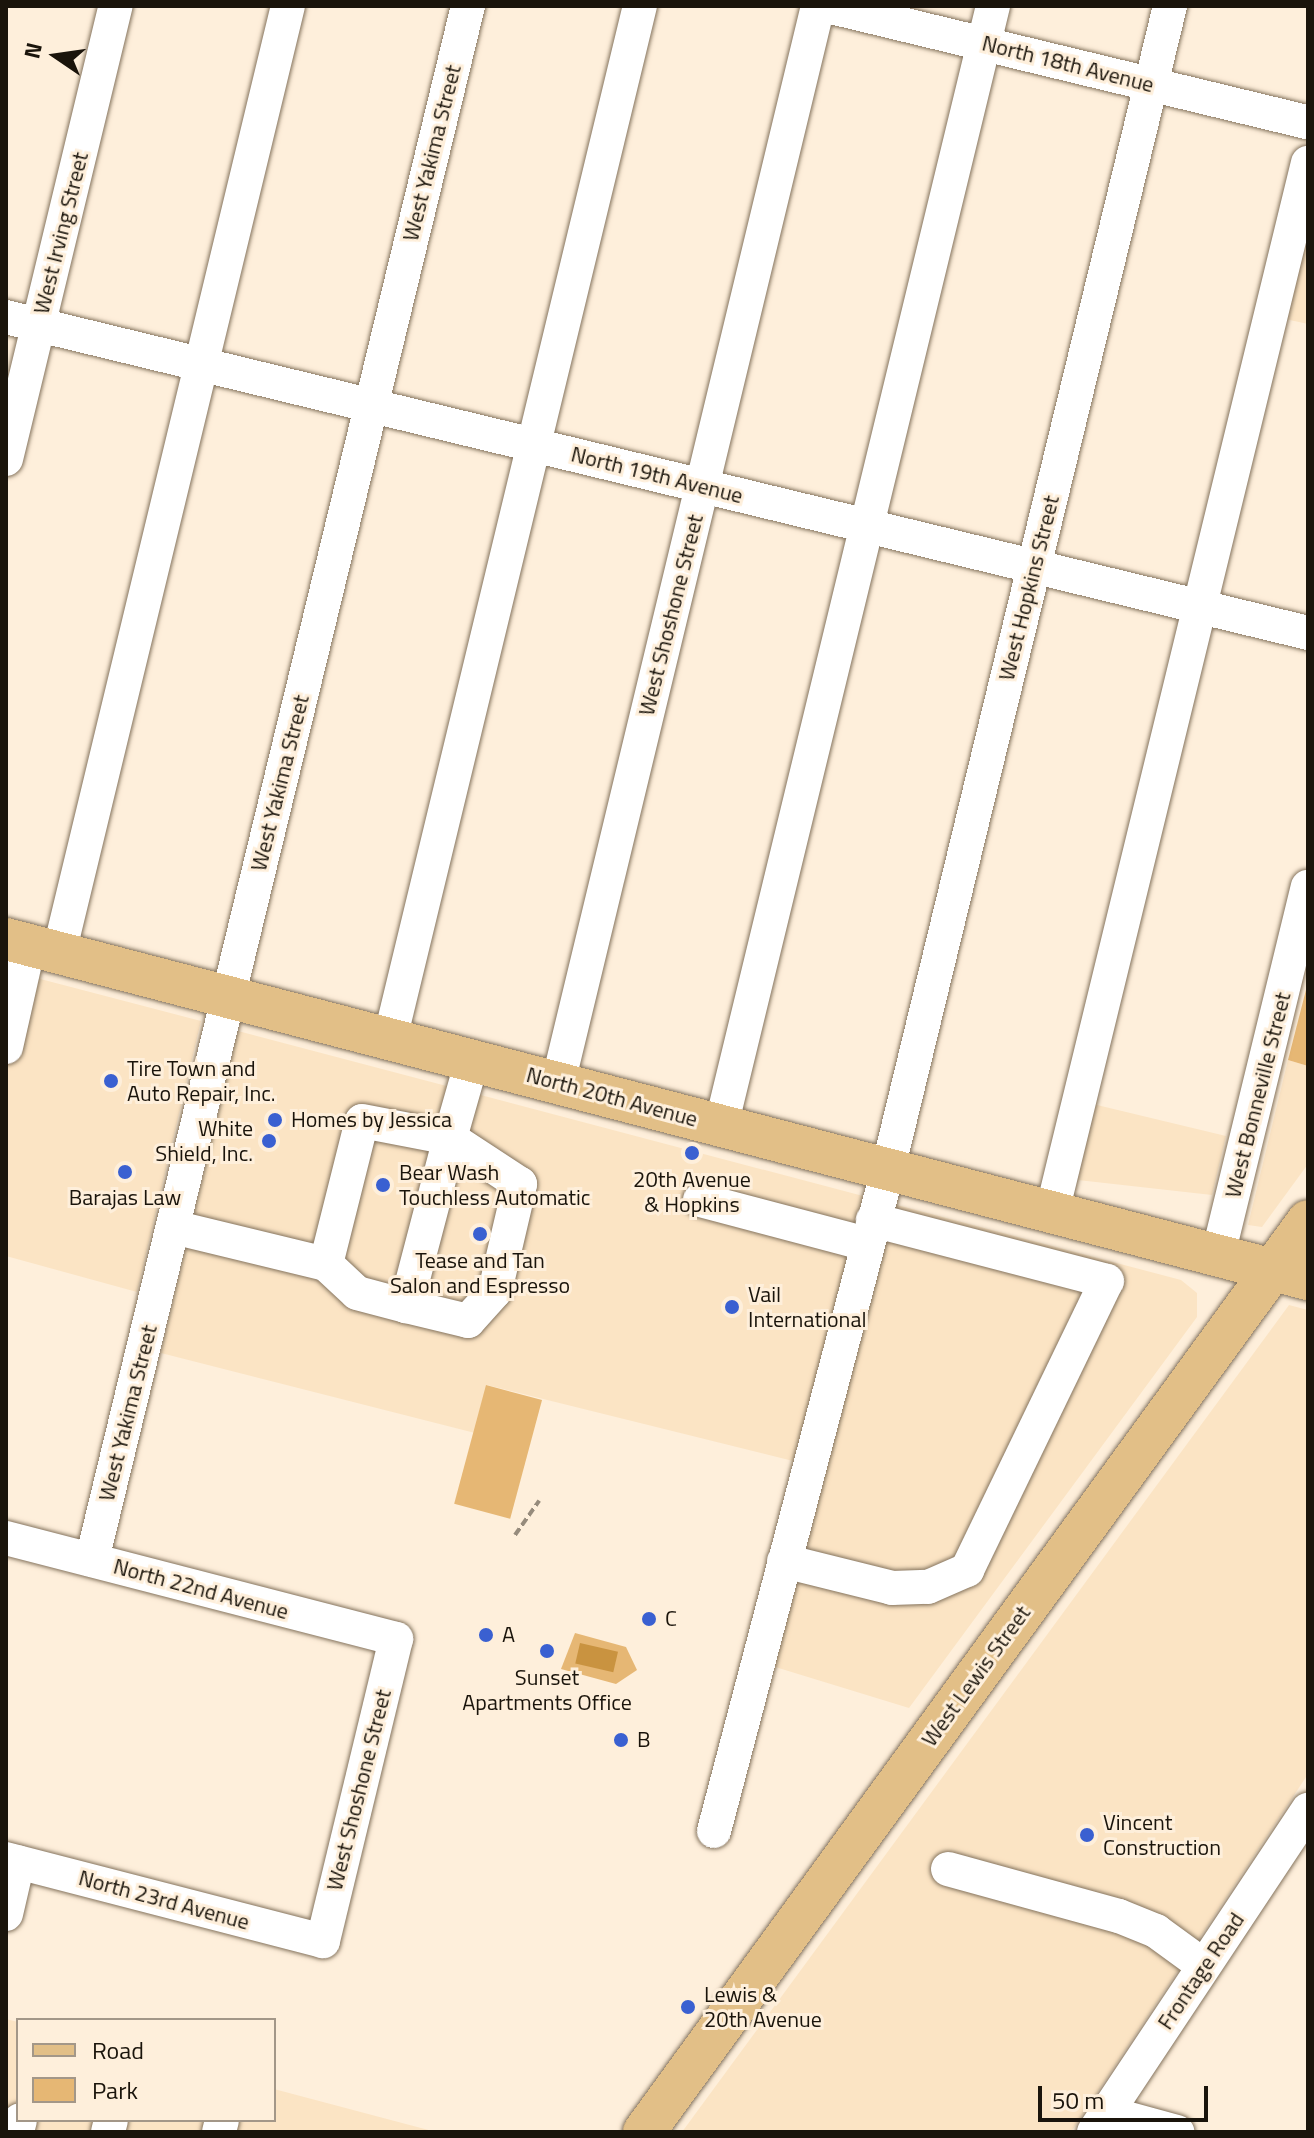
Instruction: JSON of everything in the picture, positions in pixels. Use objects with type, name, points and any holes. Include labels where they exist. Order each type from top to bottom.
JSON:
[{"type":"main road","name":"North 20th Avenue","points":[[31,946],[1290,1274]]},
{"type":"main road","name":"West Lewis Street","points":[[644,2132],[1290,1274],[1308,1221]]},
{"type":"street","name":"West Irving Street","points":[[6,459],[22,321],[116,6]]},
{"type":"street","points":[[6,1047],[31,946],[201,364],[288,6]]},
{"type":"street","name":"West Yakima Street","points":[[92,1560],[468,6]]},
{"type":"street","points":[[390,1039],[640,6]]},
{"type":"street","name":"West Shoshone Street","points":[[558,1083],[818,6]]},
{"type":"street","name":"North 18th Avenue","points":[[827,6],[1308,122]]},
{"type":"street","points":[[721,1126],[993,6]]},
{"type":"street","name":"West Hopkins Street","points":[[714,1831],[888,1169],[1170,6]]},
{"type":"street","points":[[1052,1212],[1204,607],[1308,163]]},
{"type":"street","name":"North 19th Avenue","points":[[22,321],[1308,633]]},
{"type":"street","name":"West Bonneville Street","points":[[1218,1255],[1308,887]]},
{"type":"street","points":[[406,1306],[472,1061]]},
{"type":"street","points":[[173,1227],[326,1264],[357,1293],[468,1321],[495,1291],[520,1184],[450,1138],[362,1121],[326,1264]]},
{"type":"street","points":[[700,1200],[1107,1281],[967,1570],[928,1587],[892,1588],[784,1561]]},
{"type":"street","name":"North 22nd Avenue","points":[[6,1538],[396,1639]]},
{"type":"street","name":"West Shoshone Street","points":[[323,1941],[396,1639]]},
{"type":"street","name":"Frontage Road","points":[[1100,2123],[1204,1966],[1297,1846],[1308,1810]]},
{"type":"street","points":[[6,1914],[12,1860]]},
{"type":"street","name":"North 23rd Avenue","points":[[12,1860],[323,1941]]},
{"type":"street","points":[[948,1869],[1119,1916],[1156,1931],[1204,1966]]},
{"type":"street","points":[[1100,2123],[1177,2132]]},
{"type":"path","points":[[515,1535],[539,1501]]},
{"type":"shaded area","points":[[1308,188],[1308,324],[1276,317]]},
{"type":"shaded area","points":[[6,970],[201,1021],[137,1292],[6,1256]]},
{"type":"shaded area","points":[[238,1031],[1181,1280],[1197,1293],[1197,1317],[909,1708],[772,1666],[825,1469],[487,1385],[475,1433],[161,1353]]},
{"type":"shaded area","points":[[1288,1060],[1308,1066],[1308,1164],[1262,1227],[1248,1225]]},
{"type":"shaded area","points":[[1072,1099],[1226,1136],[1212,1195],[1051,1177]]},
{"type":"shaded area","points":[[1289,1305],[1308,1310],[1308,1774],[1071,2132],[682,2132]]},
{"type":"shaded area","points":[[580,1643],[618,1652],[613,1672],[575,1663]]},
{"type":"shaded area","points":[[6,2019],[16,2022],[16,2122],[276,2122],[276,2090],[436,2132],[6,2132]]},
{"type":"green space","points":[[1308,982],[1308,1066],[1288,1060]]},
{"type":"green space","points":[[486,1385],[542,1400],[510,1519],[454,1504]]},
{"type":"green space","points":[[575,1633],[626,1647],[637,1670],[616,1684],[561,1669]]},
{"type":"place","name":"Tire Town and Auto Repair, Inc.","points":[[111,1081]]},
{"type":"place","name":"Homes by Jessica","points":[[275,1120]]},
{"type":"place","name":"White Shield, Inc.","points":[[269,1141]]},
{"type":"place","name":"20th Avenue & Hopkins","points":[[692,1153]]},
{"type":"place","name":"Barajas Law","points":[[125,1172]]},
{"type":"place","name":"Bear Wash Touchless Automatic","points":[[383,1185]]},
{"type":"place","name":"Tease and Tan Salon and Espresso","points":[[480,1234]]},
{"type":"place","name":"Vail International","points":[[732,1307]]},
{"type":"place","name":"C","points":[[649,1619]]},
{"type":"place","name":"A","points":[[486,1635]]},
{"type":"place","name":"Sunset Apartments Office","points":[[547,1651]]},
{"type":"place","name":"B","points":[[621,1740]]},
{"type":"place","name":"Vincent Construction","points":[[1087,1835]]},
{"type":"place","name":"Lewis & 20th Avenue","points":[[688,2007]]}]
